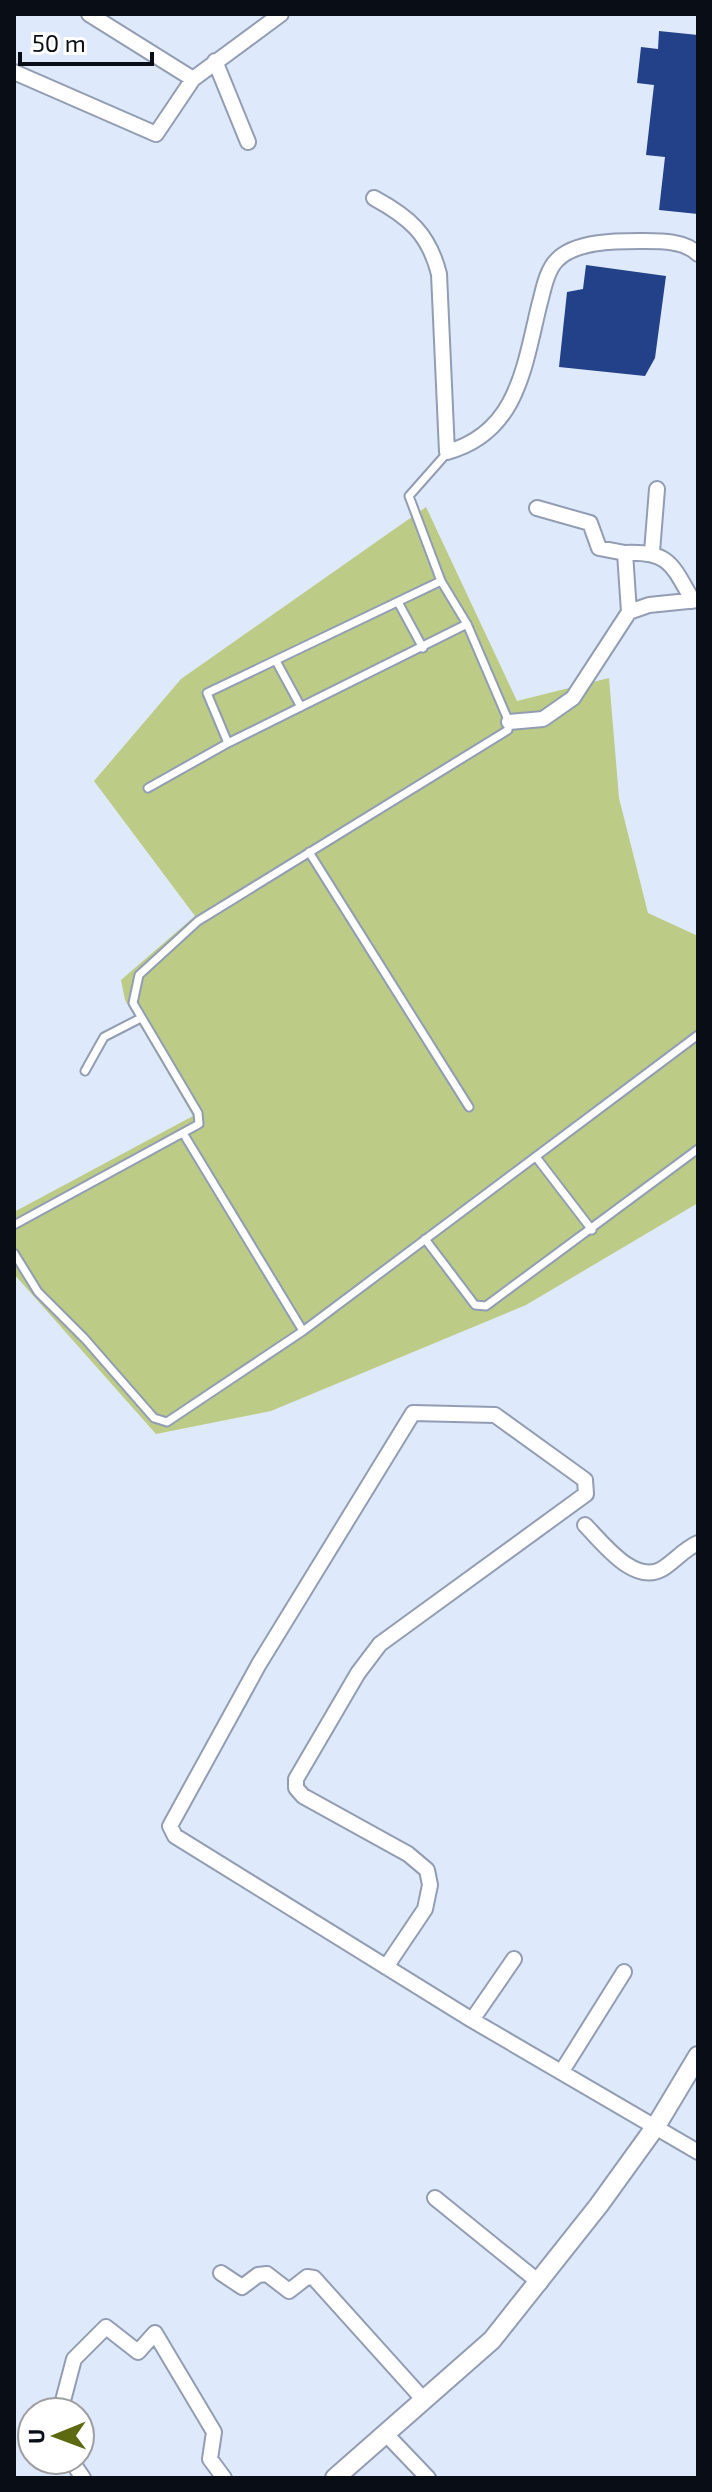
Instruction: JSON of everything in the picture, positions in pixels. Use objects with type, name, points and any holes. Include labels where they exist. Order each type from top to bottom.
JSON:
[{"type":"street","points":[[89,14],[193,79]]},
{"type":"street","points":[[14,72],[153,134],[163,128],[193,79],[273,16]]},
{"type":"street","points":[[215,61],[248,142]]},
{"type":"street","points":[[374,198],[403,214],[421,231],[433,251],[439,274],[447,452],[480,440],[494,429],[508,405],[524,367],[545,285],[557,260],[592,246],[626,241],[671,242],[698,254]]},
{"type":"street","points":[[652,552],[657,489]]},
{"type":"street","points":[[537,508],[590,523],[599,548],[625,553],[652,552],[678,574],[695,601],[649,605],[629,612]]},
{"type":"street","points":[[509,722],[543,719],[573,698],[629,612],[625,553]]},
{"type":"street","points":[[386,1967],[425,1909],[430,1885],[427,1870],[408,1854],[303,1796],[296,1788],[296,1779],[358,1673],[380,1644],[586,1494],[585,1480],[495,1415],[413,1413],[259,1664],[170,1820],[175,1836],[386,1967],[472,2020],[698,2152]]},
{"type":"street","points":[[585,1525],[615,1555],[642,1572],[659,1571],[698,1543]]},
{"type":"street","points":[[472,2020],[514,1959]]},
{"type":"street","points":[[562,2071],[624,1972]]},
{"type":"street","points":[[335,2478],[486,2346],[540,2283],[656,2126],[698,2056]]},
{"type":"street","points":[[435,2198],[540,2283]]},
{"type":"street","points":[[221,2273],[242,2287],[258,2275],[267,2274],[289,2291],[307,2277],[314,2278],[423,2399]]},
{"type":"street","points":[[64,2396],[74,2359],[106,2327],[138,2352],[155,2333],[214,2432],[210,2459],[224,2478]]},
{"type":"street","points":[[385,2433],[428,2478]]},
{"type":"lane","points":[[14,1225],[199,1124],[198,1113],[133,1003],[139,975],[198,921],[385,803],[500,739],[508,730],[509,722],[467,624],[441,581],[409,495],[447,452]]},
{"type":"lane","points":[[228,743],[207,694],[441,581]]},
{"type":"lane","points":[[398,602],[423,648]]},
{"type":"lane","points":[[148,788],[228,743],[467,624]]},
{"type":"lane","points":[[276,661],[301,707]]},
{"type":"lane","points":[[309,852],[469,1107]]},
{"type":"lane","points":[[85,1071],[104,1037],[141,1018]]},
{"type":"lane","points":[[14,1253],[38,1292],[85,1339],[154,1418],[161,1422],[173,1419],[303,1331],[698,1035]]},
{"type":"lane","points":[[183,1133],[303,1331]]},
{"type":"lane","points":[[425,1239],[473,1302],[483,1307],[592,1230],[698,1149]]},
{"type":"lane","points":[[536,1157],[592,1230]]},
{"type":"green space","points":[[426,507],[517,701],[609,678],[619,798],[648,913],[698,936],[698,1203],[526,1305],[271,1411],[156,1434],[14,1274],[14,1212],[193,1116],[125,1000],[121,980],[195,916],[94,781],[181,679]]},
{"type":"building","points":[[659,31],[698,35],[698,214],[659,210],[665,157],[646,155],[654,85],[637,83],[641,47],[658,49]]},
{"type":"building","points":[[586,265],[666,276],[655,358],[645,376],[559,367],[567,292],[583,289]]}]
